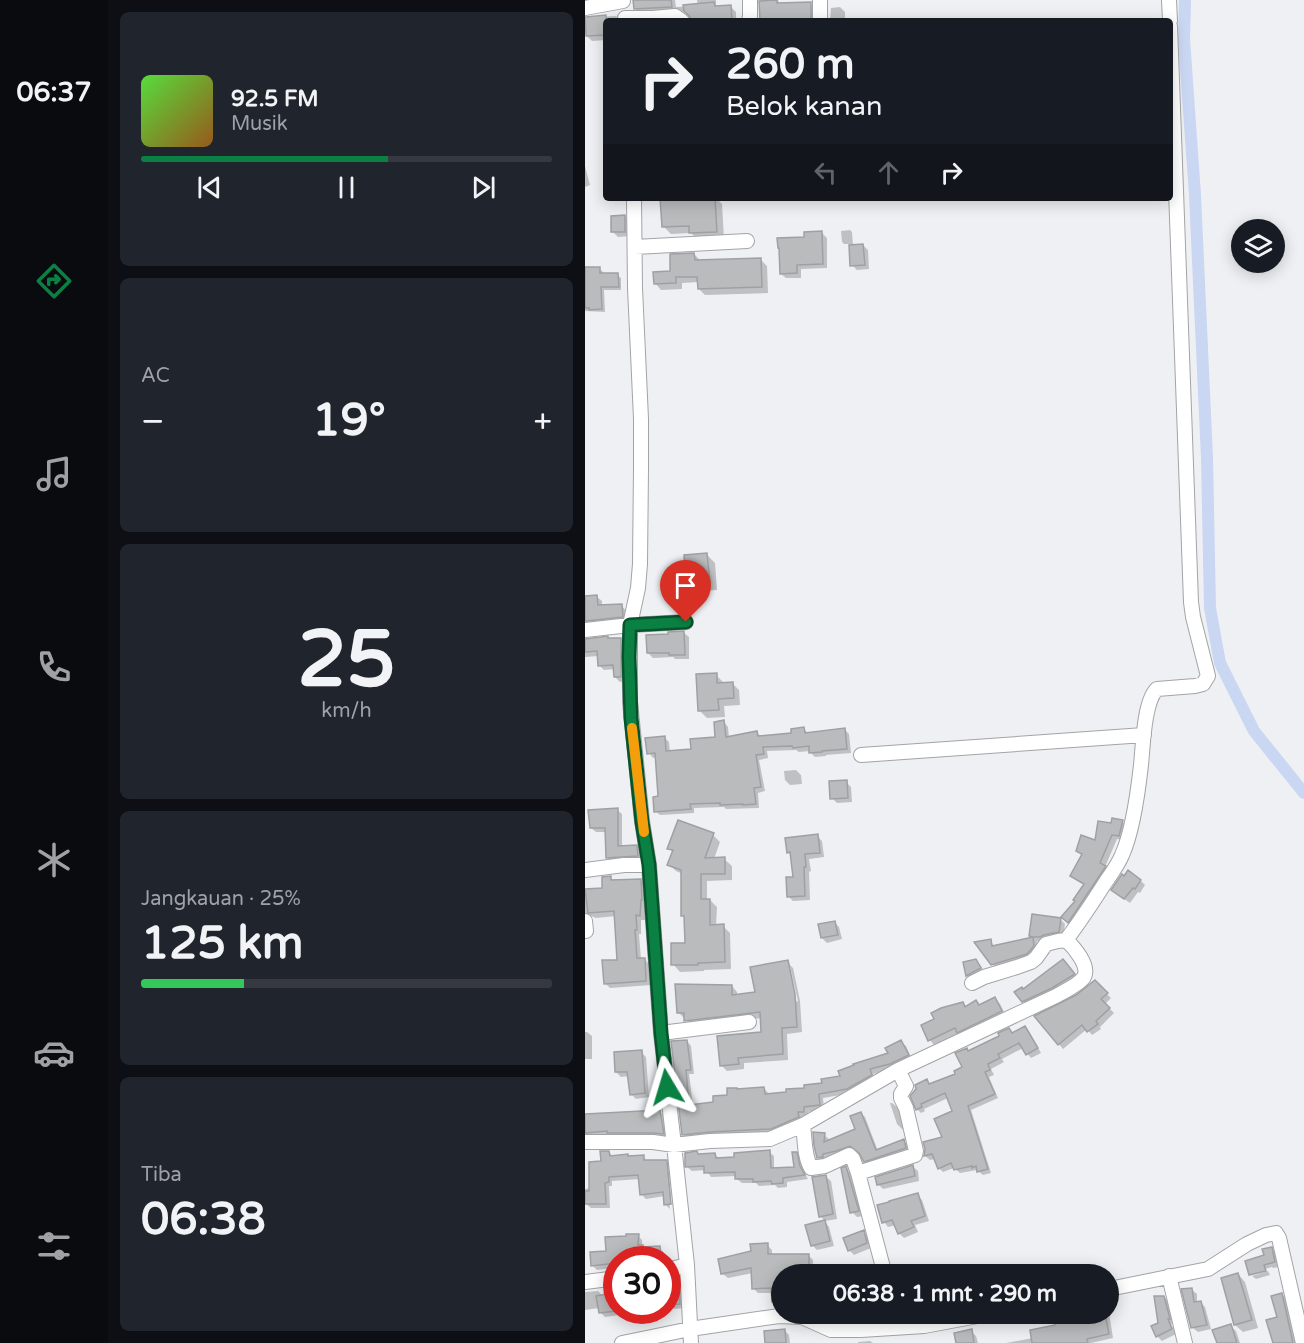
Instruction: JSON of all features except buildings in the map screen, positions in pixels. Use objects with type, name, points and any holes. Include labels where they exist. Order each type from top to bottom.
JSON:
[{"type":"street","points":[[585,8],[623,0],[625,18]]},
{"type":"street","points":[[750,0],[750,18]]},
{"type":"street","points":[[820,0],[820,18]]},
{"type":"street","points":[[1169,0],[1170,18]]},
{"type":"street","points":[[653,18],[675,16],[679,18]]},
{"type":"street","points":[[972,983],[1031,962],[1046,944],[1066,940],[1081,921],[1118,865],[1122,855],[1137,798],[1147,711],[1154,690],[1203,684],[1208,676],[1191,602],[1173,108]]},
{"type":"street","points":[[634,201],[642,468],[639,576],[630,625],[631,723],[649,865],[661,1033],[687,1265],[691,1336]]},
{"type":"street","points":[[635,247],[747,241]]},
{"type":"street","points":[[585,630],[686,622]]},
{"type":"street","points":[[861,755],[1144,735]]},
{"type":"street","points":[[585,870],[624,865],[649,865]]},
{"type":"street","points":[[585,921],[585,931]]},
{"type":"street","points":[[585,1142],[653,1142],[674,1145],[770,1138],[803,1125],[898,1070],[1019,1012],[1032,1008],[1080,981],[1084,977],[1085,970],[1079,955],[1066,940]]},
{"type":"street","points":[[661,1033],[749,1022]]},
{"type":"street","points":[[858,1173],[916,1154],[906,1108],[901,1098],[906,1086],[898,1070]]},
{"type":"street","points":[[803,1125],[806,1152],[811,1168],[825,1166],[849,1155],[853,1159],[882,1264]]},
{"type":"street","points":[[1119,1286],[1208,1269],[1247,1244],[1276,1233],[1303,1343]]},
{"type":"street","points":[[681,1266],[687,1265]]},
{"type":"street","points":[[1169,1276],[1185,1343]]},
{"type":"street","points":[[585,1282],[603,1280]]},
{"type":"street","points":[[623,1343],[691,1336],[779,1316],[802,1317],[831,1330],[940,1324]]},
{"type":"street","points":[[899,1324],[900,1328]]},
{"type":"waterway","points":[[1185,0],[1184,39],[1195,195],[1207,458],[1210,608],[1220,663],[1254,731],[1304,793]]},
{"type":"slow traffic","points":[[632,728],[644,832]]},
{"type":"route","points":[[667,1087],[649,865],[631,718],[630,625],[686,622]]}]
